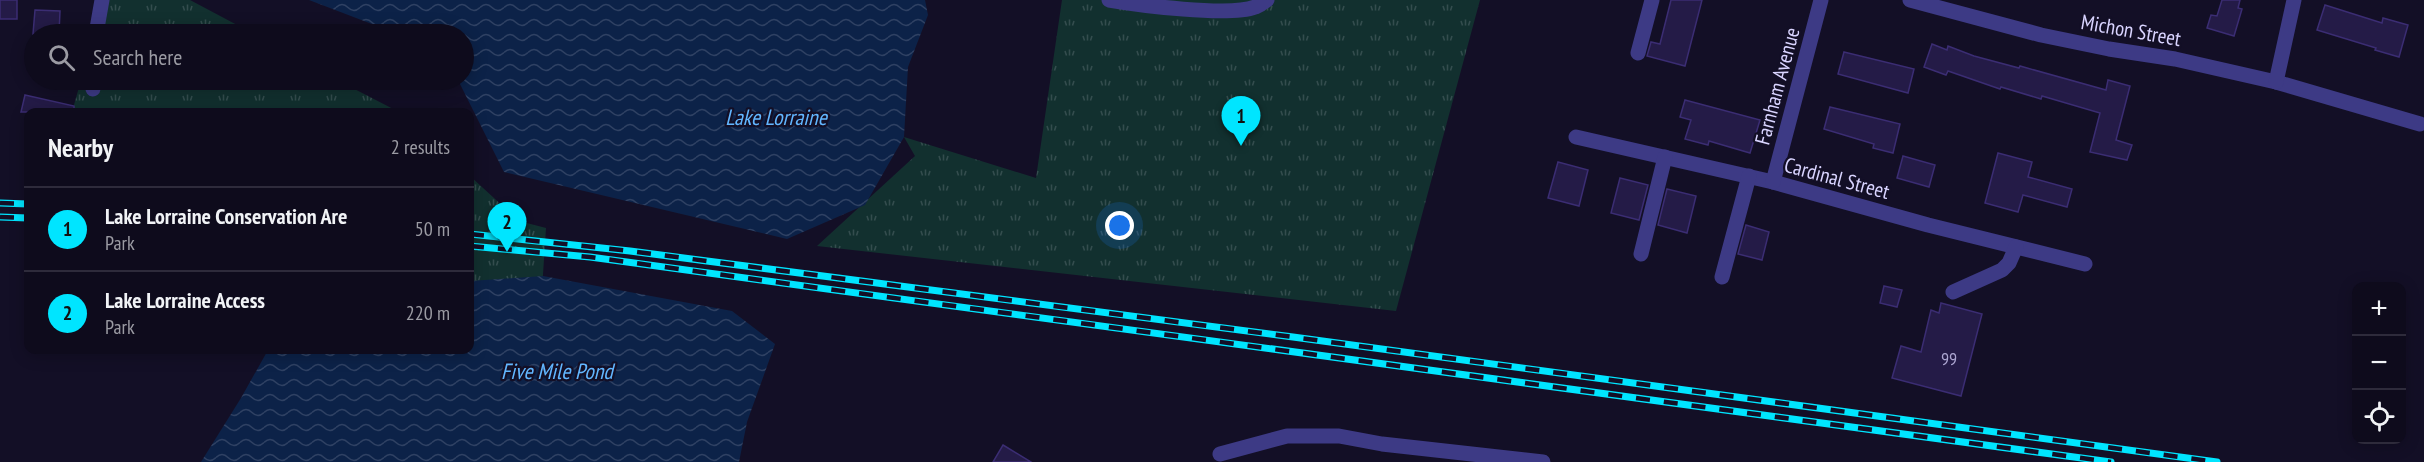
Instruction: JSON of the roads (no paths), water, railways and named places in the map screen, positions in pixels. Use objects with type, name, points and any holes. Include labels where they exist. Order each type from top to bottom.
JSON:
[{"type":"street","points":[[1109,0],[1133,4],[1225,10],[1254,8],[1267,0]]},
{"type":"street","points":[[1638,53],[1653,0]]},
{"type":"street","name":"Farnham Avenue","points":[[1773,182],[1821,0]]},
{"type":"street","name":"Michon Street","points":[[1910,0],[2041,35],[2109,49],[2175,58],[2276,81],[2420,124]]},
{"type":"street","points":[[2276,81],[2294,0]]},
{"type":"street","points":[[100,24],[108,1]]},
{"type":"street","name":"Cardinal Street","points":[[1576,137],[1749,176],[2085,264]]},
{"type":"street","points":[[1641,254],[1665,157]]},
{"type":"street","points":[[1722,277],[1749,176]]},
{"type":"street","points":[[1953,292],[2002,270],[2009,263],[2016,247]]},
{"type":"street","points":[[1220,454],[1287,435],[1328,436],[1543,462]]},
{"type":"water","name":"Lake Lorraine","points":[[309,0],[925,0],[928,15],[908,67],[904,137],[865,205],[787,239],[504,172],[463,90],[474,90],[474,24],[372,24]]},
{"type":"water","name":"Five Mile Pond","points":[[543,276],[732,311],[775,344],[747,422],[739,462],[201,462],[266,354],[474,354],[474,281]]},
{"type":"railway","points":[[0,203],[24,204]]},
{"type":"railway","points":[[0,217],[24,218]]},
{"type":"railway","points":[[474,234],[630,251],[1293,337],[2217,462]]},
{"type":"railway","points":[[474,246],[590,257],[2111,462]]},
{"type":"place","name":"Lake Lorraine Conservation Are","points":[[1241,146]]},
{"type":"place","name":"Lake Lorraine Access","points":[[507,252]]}]
